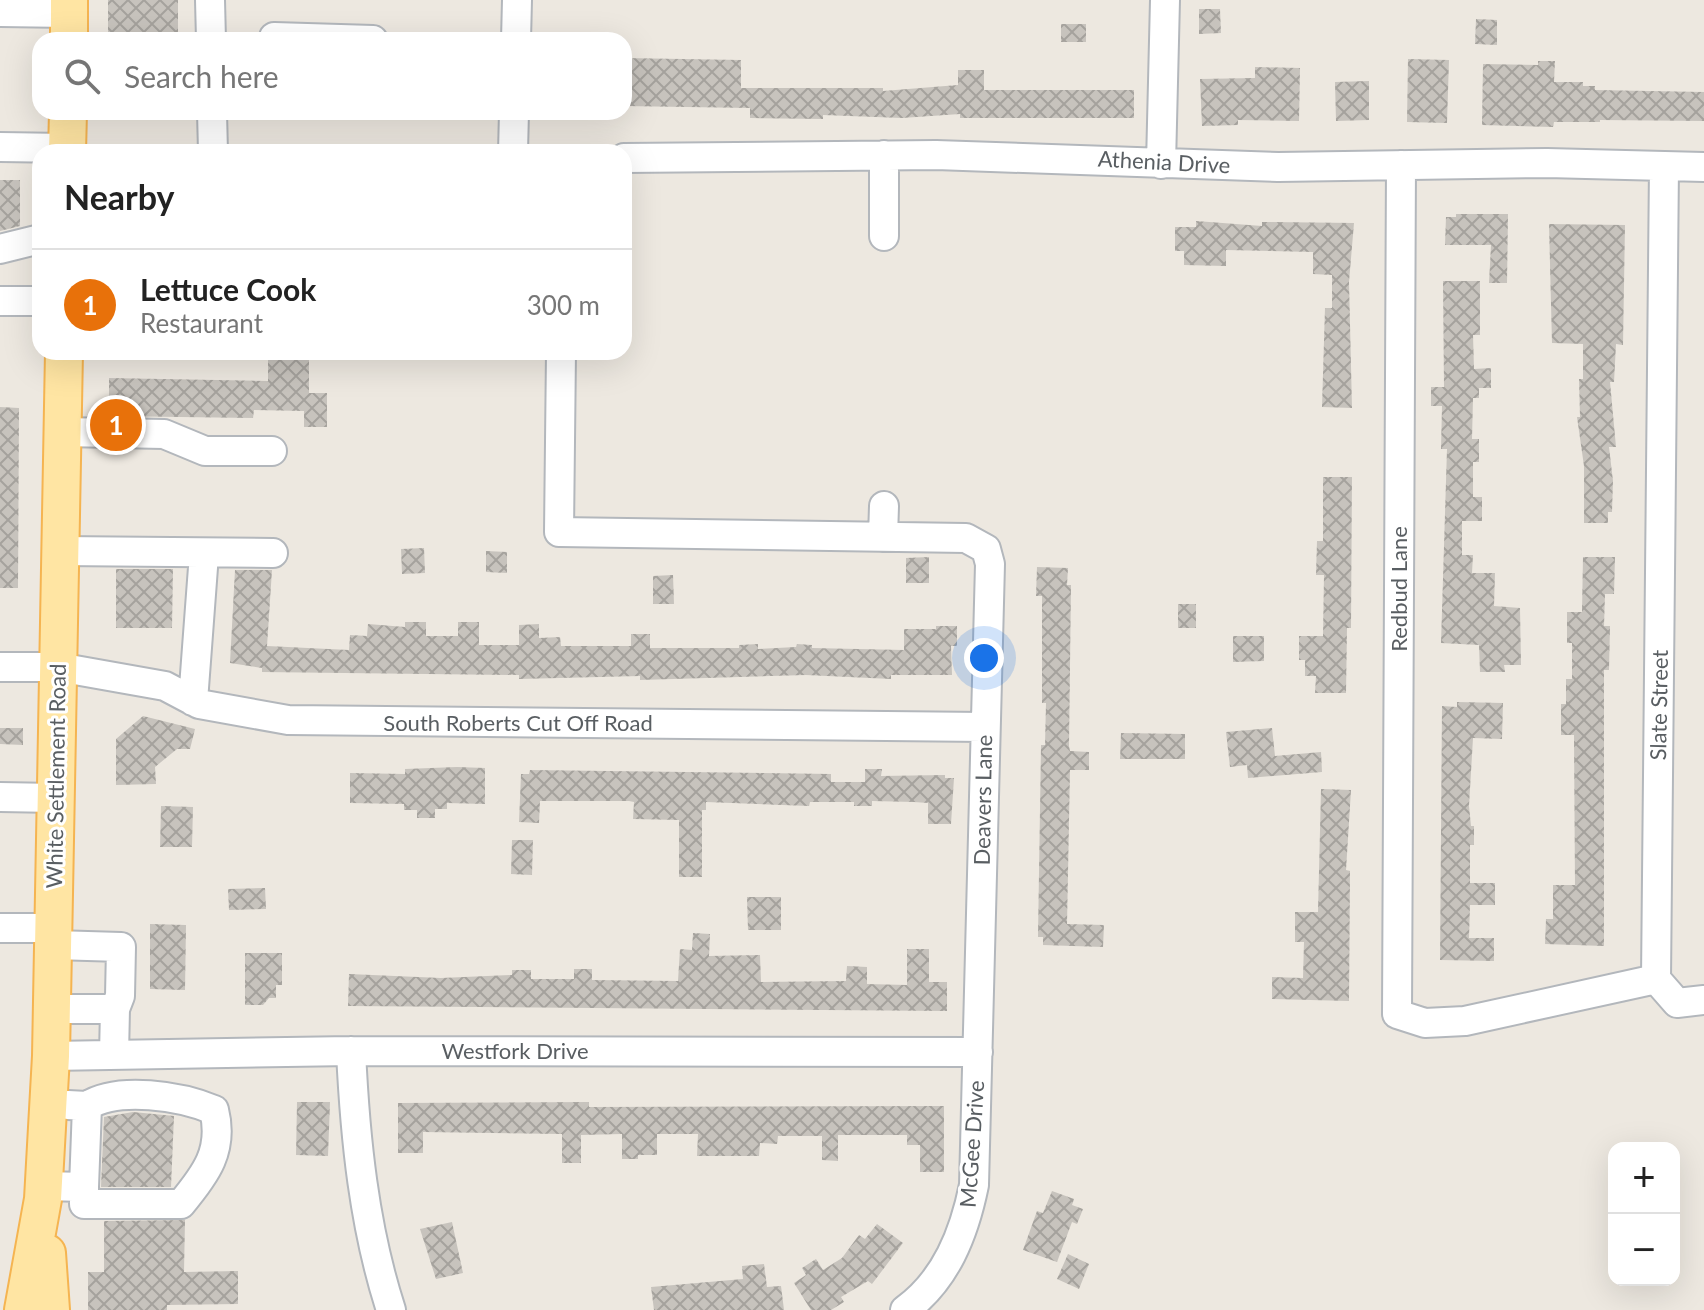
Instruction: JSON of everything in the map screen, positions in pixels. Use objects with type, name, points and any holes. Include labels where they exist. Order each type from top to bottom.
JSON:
[{"type":"main road","points":[[67,144],[68,120]]},
{"type":"main road","name":"White Settlement Road","points":[[51,1310],[44,1193],[53,1009],[64,360]]},
{"type":"main road","name":"White Settlement Road","points":[[23,1310],[44,1193]]},
{"type":"street","points":[[210,0],[211,32]]},
{"type":"street","points":[[516,32],[517,0]]},
{"type":"street","points":[[1161,164],[1165,0]]},
{"type":"street","points":[[0,12],[69,18]]},
{"type":"street","points":[[212,120],[213,144]]},
{"type":"street","points":[[513,144],[514,120]]},
{"type":"street","points":[[0,147],[32,148]]},
{"type":"street","points":[[884,155],[884,236]]},
{"type":"street","name":"Athenia Drive","points":[[632,158],[884,155],[1056,157],[1161,164],[1704,167]]},
{"type":"street","name":"Redbud Lane","points":[[1401,165],[1397,1014],[1425,1023],[1465,1021],[1656,979]]},
{"type":"street","name":"Slate Street","points":[[1656,979],[1664,166]]},
{"type":"street","points":[[0,249],[32,241]]},
{"type":"street","points":[[0,301],[32,301]]},
{"type":"street","points":[[561,360],[559,532],[883,537],[884,506]]},
{"type":"street","points":[[63,432],[164,434],[205,451],[272,451]]},
{"type":"street","name":"Deavers Lane","points":[[883,537],[966,538],[986,549],[990,564],[978,1052]]},
{"type":"street","points":[[60,551],[273,553]]},
{"type":"street","points":[[193,701],[204,554]]},
{"type":"street","name":"South Roberts Cut Off Road","points":[[0,667],[58,667],[165,686],[193,701],[288,720],[985,727]]},
{"type":"street","points":[[0,797],[56,798]]},
{"type":"street","points":[[0,928],[121,947],[120,996],[115,1009],[126,1097]]},
{"type":"street","points":[[1656,979],[1677,1003],[1704,1000]]},
{"type":"street","points":[[53,1009],[115,1009]]},
{"type":"street","points":[[351,1051],[354,1112],[370,1229],[391,1310]]},
{"type":"street","name":"Westfork Drive","points":[[51,1056],[351,1051],[978,1052]]},
{"type":"street","name":"McGee Drive","points":[[905,1310],[925,1296],[941,1274],[966,1222],[974,1185],[978,1052]]},
{"type":"street","points":[[49,1104],[87,1106],[102,1096],[192,1100],[214,1110],[219,1129],[217,1151],[203,1179],[181,1204],[84,1204],[87,1106]]},
{"type":"street","points":[[44,1193],[84,1187]]},
{"type":"building","points":[[108,0],[178,0],[178,32],[108,32]]},
{"type":"building","points":[[1199,9],[1220,9],[1221,33],[1199,34]]},
{"type":"building","points":[[1476,19],[1497,20],[1497,45],[1475,44]]},
{"type":"building","points":[[1061,24],[1086,24],[1086,42],[1061,42]]},
{"type":"building","points":[[632,58],[741,60],[741,88],[883,88],[883,91],[958,85],[958,70],[984,70],[984,90],[1134,90],[1134,118],[960,118],[960,114],[902,118],[823,115],[823,119],[750,118],[750,108],[632,106]]},
{"type":"building","points":[[1408,59],[1449,60],[1447,123],[1407,122]]},
{"type":"building","points":[[1538,61],[1555,61],[1554,82],[1583,82],[1583,86],[1595,86],[1595,90],[1704,92],[1704,121],[1600,120],[1554,122],[1553,127],[1482,125],[1483,64],[1538,65]]},
{"type":"building","points":[[1255,67],[1300,68],[1299,121],[1238,120],[1238,125],[1202,126],[1200,79],[1255,78]]},
{"type":"building","points":[[1369,81],[1369,120],[1336,121],[1335,82]]},
{"type":"building","points":[[0,180],[20,180],[20,226],[0,231]]},
{"type":"building","points":[[1456,214],[1508,214],[1507,283],[1489,283],[1491,245],[1445,245],[1446,217],[1456,217]]},
{"type":"building","points":[[1196,221],[1262,226],[1262,222],[1354,223],[1349,282],[1352,408],[1322,407],[1325,308],[1332,308],[1332,275],[1313,274],[1313,252],[1226,250],[1226,266],[1184,265],[1184,251],[1175,251],[1175,227],[1196,227]]},
{"type":"building","points":[[1549,224],[1625,225],[1623,345],[1616,344],[1614,382],[1610,382],[1616,447],[1609,447],[1613,481],[1612,512],[1608,512],[1608,523],[1584,523],[1584,466],[1577,417],[1580,417],[1579,379],[1583,379],[1583,344],[1552,343]]},
{"type":"building","points":[[1443,281],[1480,281],[1480,335],[1473,335],[1474,369],[1491,368],[1491,388],[1479,388],[1479,398],[1473,398],[1472,439],[1479,439],[1479,462],[1473,462],[1473,497],[1482,497],[1482,521],[1462,521],[1462,555],[1473,555],[1472,573],[1495,573],[1494,606],[1520,608],[1521,665],[1504,665],[1505,672],[1480,672],[1479,645],[1441,643],[1447,449],[1441,449],[1442,406],[1431,406],[1431,387],[1444,387]]},
{"type":"building","points":[[268,360],[309,360],[309,393],[327,393],[327,427],[304,427],[304,411],[254,410],[253,418],[109,416],[109,378],[268,381]]},
{"type":"building","points":[[0,407],[19,408],[18,588],[0,588]]},
{"type":"building","points":[[1323,477],[1352,477],[1351,628],[1347,628],[1346,693],[1315,693],[1316,676],[1305,676],[1305,660],[1299,660],[1299,636],[1323,636],[1324,575],[1316,575],[1317,541],[1323,541]]},
{"type":"building","points":[[424,548],[425,573],[402,574],[401,549]]},
{"type":"building","points":[[486,551],[507,552],[507,573],[486,572]]},
{"type":"building","points":[[929,557],[929,583],[906,583],[906,558]]},
{"type":"building","points":[[1583,557],[1615,557],[1614,594],[1605,594],[1604,626],[1610,626],[1609,670],[1604,670],[1604,946],[1545,944],[1546,919],[1553,919],[1553,885],[1575,885],[1574,735],[1561,735],[1561,704],[1566,704],[1566,679],[1572,679],[1572,643],[1567,643],[1567,612],[1582,612]]},
{"type":"building","points":[[1037,567],[1068,568],[1067,585],[1071,585],[1069,746],[1070,751],[1089,752],[1089,770],[1070,770],[1067,924],[1104,925],[1103,947],[1043,945],[1043,937],[1038,937],[1041,745],[1045,745],[1046,703],[1042,703],[1042,596],[1036,596]]},
{"type":"building","points":[[116,569],[173,569],[172,628],[116,628]]},
{"type":"building","points":[[235,570],[272,570],[267,646],[349,650],[350,635],[367,636],[368,624],[405,627],[405,622],[426,622],[426,636],[458,636],[458,622],[479,622],[479,645],[519,645],[519,625],[539,624],[539,638],[560,637],[561,646],[631,646],[631,634],[650,634],[650,648],[739,648],[739,645],[758,644],[758,649],[796,647],[797,644],[812,645],[812,648],[904,650],[904,629],[957,626],[957,646],[951,646],[952,675],[891,675],[891,679],[806,675],[640,680],[640,676],[519,679],[519,675],[262,672],[262,668],[230,663]]},
{"type":"building","points":[[673,575],[674,604],[653,604],[653,576]]},
{"type":"building","points":[[1178,604],[1196,604],[1196,628],[1178,628]]},
{"type":"building","points":[[1233,636],[1264,636],[1264,661],[1233,662]]},
{"type":"building","points":[[1457,702],[1503,703],[1502,739],[1473,738],[1469,806],[1471,826],[1474,826],[1474,845],[1470,845],[1470,883],[1495,883],[1495,905],[1470,905],[1469,938],[1494,938],[1494,961],[1440,960],[1442,706],[1457,707]]},
{"type":"building","points":[[143,716],[195,729],[190,749],[177,749],[155,767],[156,784],[116,785],[116,739]]},
{"type":"building","points":[[0,728],[23,728],[23,745],[0,744]]},
{"type":"building","points":[[1272,728],[1275,756],[1321,752],[1322,772],[1248,778],[1247,765],[1230,767],[1226,732]]},
{"type":"building","points":[[1121,733],[1185,734],[1185,759],[1120,759]]},
{"type":"building","points":[[485,768],[485,804],[447,803],[447,809],[435,809],[435,818],[417,818],[417,810],[404,810],[404,804],[350,803],[350,773],[405,774],[405,769]]},
{"type":"building","points":[[865,769],[882,769],[881,776],[945,775],[945,778],[954,778],[951,824],[928,824],[928,803],[872,801],[872,806],[854,806],[854,802],[810,802],[809,806],[706,802],[706,810],[702,810],[702,877],[679,877],[679,820],[633,819],[634,802],[540,801],[539,823],[519,822],[521,774],[529,774],[530,770],[831,774],[831,782],[865,782]]},
{"type":"building","points":[[1321,789],[1351,790],[1346,870],[1350,871],[1349,1001],[1272,999],[1272,977],[1303,978],[1304,942],[1295,942],[1295,912],[1318,912]]},
{"type":"building","points":[[161,806],[193,807],[192,847],[160,847]]},
{"type":"building","points":[[512,840],[533,840],[532,875],[511,874]]},
{"type":"building","points":[[265,888],[266,909],[229,910],[228,889]]},
{"type":"building","points":[[747,897],[781,897],[781,930],[748,930]]},
{"type":"building","points":[[150,924],[186,925],[185,990],[150,989]]},
{"type":"building","points":[[693,933],[710,934],[709,956],[760,955],[761,982],[846,981],[847,966],[867,967],[867,984],[907,985],[907,949],[929,949],[929,982],[947,982],[947,1011],[348,1006],[349,974],[441,978],[512,975],[512,970],[531,970],[531,979],[574,979],[574,969],[592,969],[592,980],[678,981],[680,949],[692,950]]},
{"type":"building","points":[[245,953],[282,953],[282,985],[276,985],[276,998],[269,998],[263,1005],[245,1005]]},
{"type":"building","points":[[297,1102],[330,1102],[328,1156],[296,1155]]},
{"type":"building","points":[[589,1102],[589,1107],[944,1106],[944,1172],[920,1172],[920,1145],[907,1145],[907,1135],[838,1135],[838,1161],[822,1160],[822,1136],[778,1136],[777,1144],[760,1143],[759,1156],[697,1156],[698,1134],[657,1134],[657,1155],[622,1159],[622,1134],[581,1135],[581,1163],[562,1163],[562,1134],[423,1132],[423,1153],[398,1153],[398,1103]]},
{"type":"building","points":[[133,1112],[174,1116],[171,1187],[101,1187],[104,1117]]},
{"type":"building","points":[[1052,1191],[1074,1199],[1072,1205],[1083,1209],[1077,1224],[1072,1222],[1057,1262],[1023,1250],[1037,1211],[1043,1213]]},
{"type":"building","points":[[185,1220],[184,1272],[238,1271],[238,1304],[167,1305],[167,1310],[88,1310],[88,1272],[104,1272],[104,1221]]},
{"type":"building","points":[[452,1222],[463,1273],[436,1279],[420,1229]]},
{"type":"building","points":[[877,1224],[903,1243],[872,1284],[868,1281],[841,1297],[844,1302],[831,1310],[811,1310],[794,1283],[806,1275],[802,1268],[816,1259],[823,1270],[842,1258],[859,1235],[865,1239]]},
{"type":"building","points":[[1068,1254],[1089,1264],[1079,1289],[1057,1279]]},
{"type":"building","points":[[764,1264],[767,1287],[781,1286],[784,1310],[654,1310],[651,1287],[743,1279],[742,1266]]},
{"type":"place","name":"Lettuce Cook","points":[[116,425]]}]
